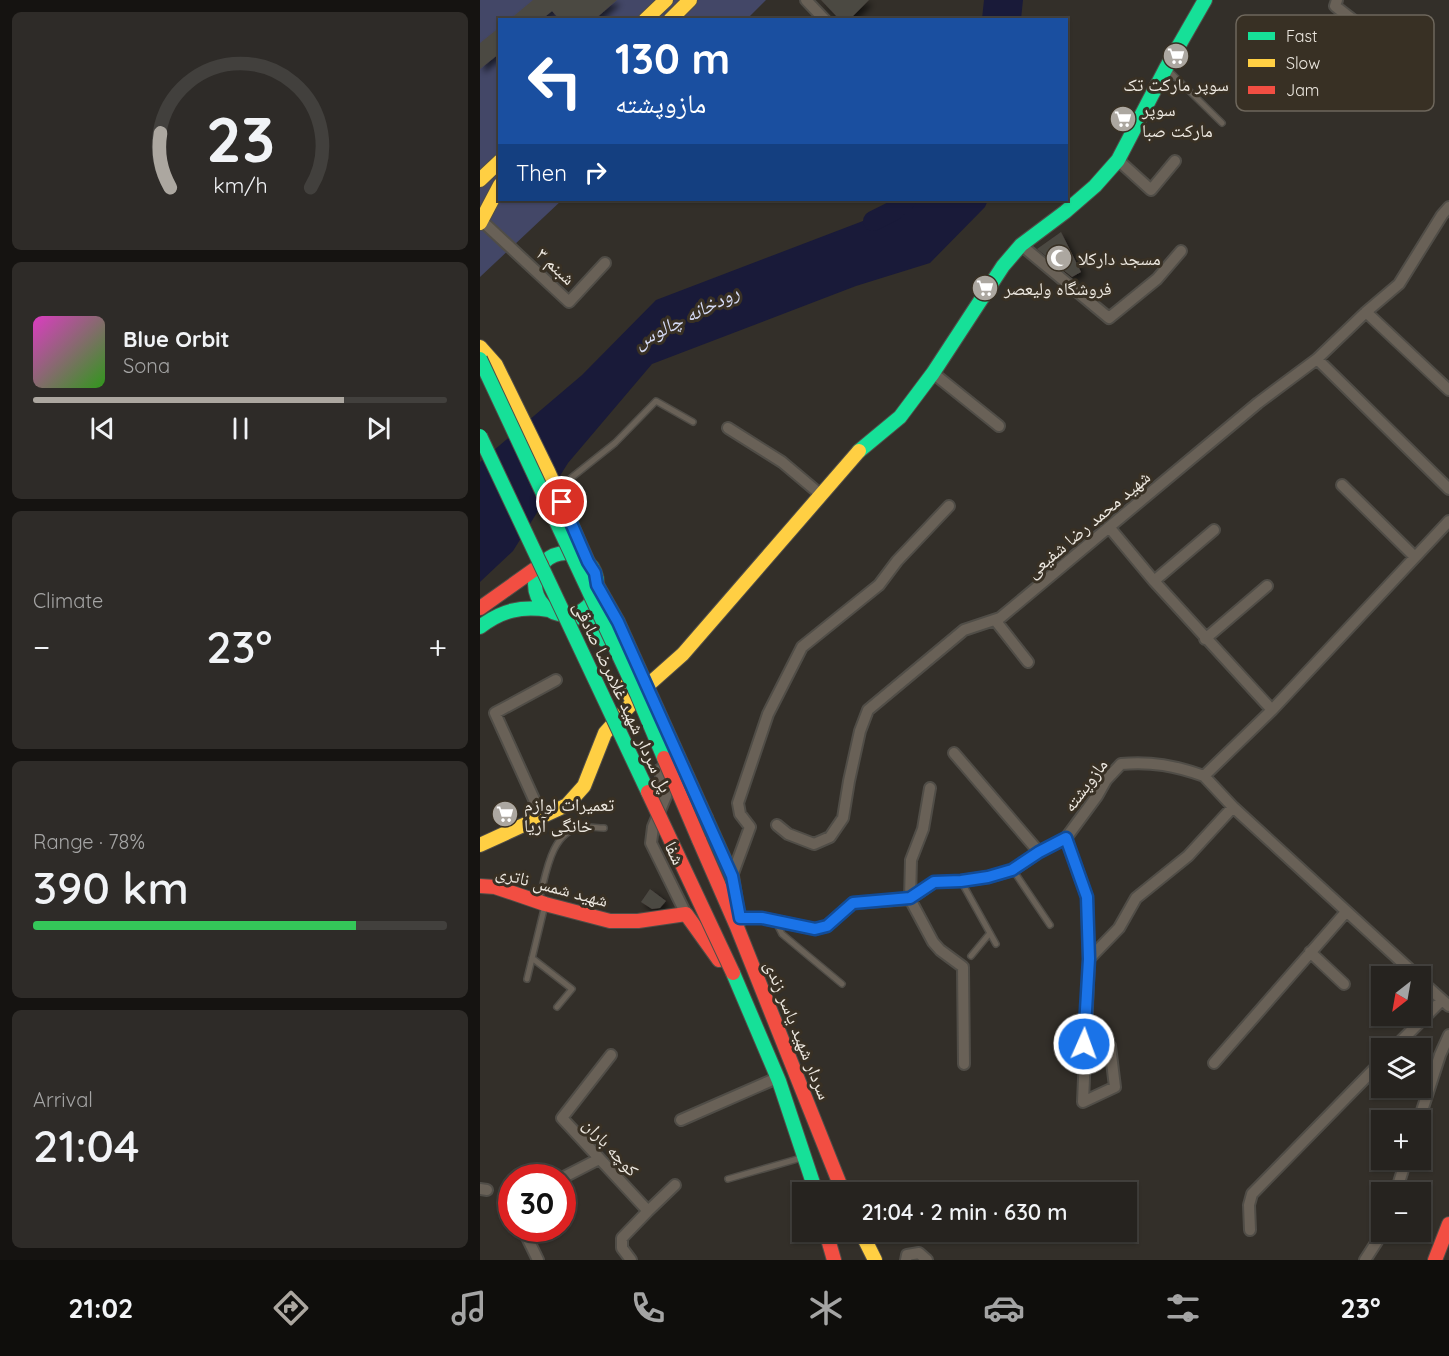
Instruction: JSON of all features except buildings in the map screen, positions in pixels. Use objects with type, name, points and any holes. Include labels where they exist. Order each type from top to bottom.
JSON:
[{"type":"main road","points":[[647,18],[666,0]]},
{"type":"main road","points":[[672,18],[690,0]]},
{"type":"main road","points":[[647,686],[683,654],[854,455],[900,417],[933,373],[1003,266],[1022,245],[1095,186],[1118,160],[1205,0]]},
{"type":"main road","points":[[480,180],[498,163]]},
{"type":"main road","points":[[480,203],[498,187]]},
{"type":"main road","points":[[480,221],[498,189]]},
{"type":"main road","points":[[480,348],[496,365],[516,404],[595,573],[597,585],[618,622],[647,686],[732,876],[738,923]]},
{"type":"main road","points":[[480,359],[637,694],[699,840],[738,923],[748,956]]},
{"type":"main road","name":"پل سردار شهید غلامرضا صادقی","points":[[480,436],[733,973]]},
{"type":"main road","points":[[480,608],[552,556],[564,552],[577,555],[588,562]]},
{"type":"main road","points":[[542,564],[536,575],[535,588],[540,601],[549,610]]},
{"type":"main road","points":[[574,614],[586,608],[594,598],[597,585]]},
{"type":"main road","points":[[480,627],[495,616],[526,606],[561,614],[574,614],[589,621],[599,628],[633,702],[605,732],[584,786],[567,805],[480,843]]},
{"type":"main road","points":[[599,628],[600,621],[606,617],[613,617],[618,622]]},
{"type":"main road","name":"شهید شمس ناتری","points":[[480,886],[495,887],[610,921],[638,921],[686,914]]},
{"type":"main road","points":[[686,914],[712,948],[762,1036]]},
{"type":"main road","name":"سردار شهید یاسر زندی","points":[[748,956],[749,985],[762,1036]]},
{"type":"main road","name":"سردار شهید یاسر زندی","points":[[748,956],[839,1182]]},
{"type":"main road","name":"سردار شهید یاسر زندی","points":[[733,973],[762,1036],[813,1182]]},
{"type":"main road","points":[[806,1157],[827,1150]]},
{"type":"main road","points":[[1435,1260],[1449,1224]]},
{"type":"main road","points":[[829,1242],[834,1260]]},
{"type":"main road","points":[[858,1242],[863,1260]]},
{"type":"main road","points":[[866,1242],[875,1260]]},
{"type":"street","points":[[806,0],[823,18]]},
{"type":"street","points":[[1337,0],[1335,6],[1347,15]]},
{"type":"street","points":[[1118,160],[1151,190],[1175,161]]},
{"type":"street","name":"شهید محمد رضا شفیعی","points":[[777,825],[788,834],[813,844],[830,837],[843,818],[860,730],[868,710],[964,630],[1000,618],[1258,403],[1317,359],[1399,284],[1449,207]]},
{"type":"street","name":"شبنم ۳","points":[[480,221],[569,302],[604,263]]},
{"type":"street","points":[[1022,245],[1109,318],[1157,279],[1181,251]]},
{"type":"street","points":[[1366,312],[1449,390]]},
{"type":"street","points":[[1317,359],[1449,489]]},
{"type":"street","points":[[933,373],[999,426]]},
{"type":"street","points":[[728,428],[782,462],[820,494]]},
{"type":"street","points":[[1342,485],[1414,556]]},
{"type":"street","points":[[732,876],[750,827],[740,814],[738,803],[768,714],[802,647],[879,585],[897,561],[949,506]]},
{"type":"street","points":[[1406,966],[1233,807],[1204,776],[1272,710],[1449,521]]},
{"type":"street","points":[[1109,527],[1205,639],[1272,710]]},
{"type":"street","points":[[1154,581],[1214,530]]},
{"type":"street","points":[[1205,639],[1267,586]]},
{"type":"street","points":[[995,620],[1028,662]]},
{"type":"street","points":[[542,817],[495,713],[556,680]]},
{"type":"street","name":"شفا","points":[[633,702],[666,787],[663,804],[653,827],[651,843],[686,914]]},
{"type":"street","points":[[954,753],[1039,852]]},
{"type":"street","name":"مازوپشته","points":[[738,923],[775,920],[815,929],[827,926],[853,903],[910,898],[934,882],[988,877],[1012,870],[1066,838],[1106,780],[1121,764],[1143,762],[1177,766],[1204,776]]},
{"type":"street","points":[[930,788],[923,829],[911,860],[910,898],[933,942],[963,967],[964,1064]]},
{"type":"street","points":[[1089,959],[1119,928],[1136,898],[1188,856],[1233,807]]},
{"type":"street","points":[[1066,838],[1087,897],[1089,959],[1083,1102],[1115,1087],[1110,1046]]},
{"type":"street","points":[[1214,1063],[1346,912]]},
{"type":"street","points":[[1310,952],[1344,984]]},
{"type":"street","points":[[1405,1038],[1445,1003],[1431,990]]},
{"type":"street","points":[[1422,1110],[1449,1035]]},
{"type":"street","name":"کوچه باران","points":[[611,1055],[562,1118],[648,1211]]},
{"type":"street","points":[[1250,1230],[1249,1205],[1252,1194],[1371,1072]]},
{"type":"street","points":[[681,1120],[777,1078]]},
{"type":"street","points":[[576,1171],[599,1159]]},
{"type":"street","points":[[631,1260],[622,1248],[622,1238],[675,1185]]},
{"type":"street","points":[[529,1242],[538,1260]]},
{"type":"street","points":[[1365,1260],[1377,1242]]},
{"type":"street","points":[[906,1260],[907,1256],[919,1252],[927,1260]]},
{"type":"lane","points":[[1166,68],[1222,123]]},
{"type":"lane","points":[[562,502],[571,478],[615,442],[656,401],[693,422]]},
{"type":"lane","points":[[527,979],[553,852],[562,836],[579,827],[604,828]]},
{"type":"lane","points":[[1012,870],[1050,925]]},
{"type":"lane","points":[[961,881],[996,944]]},
{"type":"lane","points":[[775,920],[782,934],[842,984]]},
{"type":"lane","points":[[971,956],[990,933]]},
{"type":"lane","points":[[532,958],[572,989],[558,1007]]},
{"type":"lane","points":[[728,1179],[806,1157]]},
{"type":"shaded area","points":[[480,0],[766,0],[748,18],[498,18],[498,201],[561,201],[480,277]]},
{"type":"water","points":[[984,0],[1023,0],[1021,18],[982,18]]},
{"type":"water","points":[[915,201],[988,201],[985,207],[930,263],[856,286],[652,364],[568,463],[513,551],[480,582],[480,462],[582,375],[656,300]]},
{"type":"waterway","name":"رودخانه چالوس","points":[[873,221],[893,211],[905,201]]},
{"type":"traffic: fast","points":[[859,451],[900,417],[933,373],[1003,266],[1021,245],[1095,186],[1118,160],[1205,0]]},
{"type":"traffic: fast","points":[[480,359],[637,694],[664,758]]},
{"type":"traffic: fast","points":[[480,436],[648,792]]},
{"type":"traffic: fast","points":[[566,553],[583,558],[588,562],[592,567],[597,584],[592,601],[588,606],[583,610],[566,615],[549,610],[544,606],[540,601],[535,584],[540,567],[544,562],[549,558],[566,553]]},
{"type":"traffic: fast","points":[[480,627],[512,611],[549,610]]},
{"type":"traffic: fast","points":[[574,614],[592,624],[604,640]]},
{"type":"traffic: fast","points":[[706,818],[732,876],[739,921]]},
{"type":"traffic: fast","points":[[733,973],[779,1081],[813,1182]]},
{"type":"traffic: slow","points":[[647,18],[666,0]]},
{"type":"traffic: slow","points":[[672,18],[690,0]]},
{"type":"traffic: slow","points":[[480,180],[498,163]]},
{"type":"traffic: slow","points":[[480,223],[498,189]]},
{"type":"traffic: slow","points":[[480,347],[496,365],[548,471],[588,562]]},
{"type":"traffic: slow","points":[[647,686],[683,654],[859,451]]},
{"type":"traffic: slow","points":[[597,585],[618,622],[706,818]]},
{"type":"traffic: slow","points":[[480,845],[567,805],[584,786],[605,733],[633,702],[625,686]]},
{"type":"traffic: slow","points":[[866,1242],[875,1260]]},
{"type":"traffic: jam","points":[[480,608],[542,564]]},
{"type":"traffic: jam","points":[[664,758],[699,840]]},
{"type":"traffic: jam","points":[[648,792],[733,973]]},
{"type":"traffic: jam","points":[[699,840],[737,927],[839,1182]]},
{"type":"traffic: jam","points":[[480,886],[495,887],[545,904],[610,921],[638,921],[686,914],[719,960]]},
{"type":"traffic: jam","points":[[1435,1260],[1449,1224]]},
{"type":"traffic: jam","points":[[829,1242],[834,1260]]},
{"type":"place","name":"سوپر مارکت تک","points":[[1176,56]]},
{"type":"place","name":"سوپر مارکت صبا","points":[[1123,119]]},
{"type":"place","name":"مسجد دارکلا","points":[[1059,258]]},
{"type":"place","name":"فروشگاه ولیعصر","points":[[985,288]]},
{"type":"place","name":"تعمیرات لوازم خانگی آریا","points":[[505,814]]},
{"type":"route","points":[[562,502],[595,573],[597,585],[618,622],[732,876],[740,918],[762,918],[815,929],[827,926],[853,903],[910,898],[934,882],[988,877],[1012,870],[1066,838],[1087,897],[1089,959],[1084,1044]]}]
